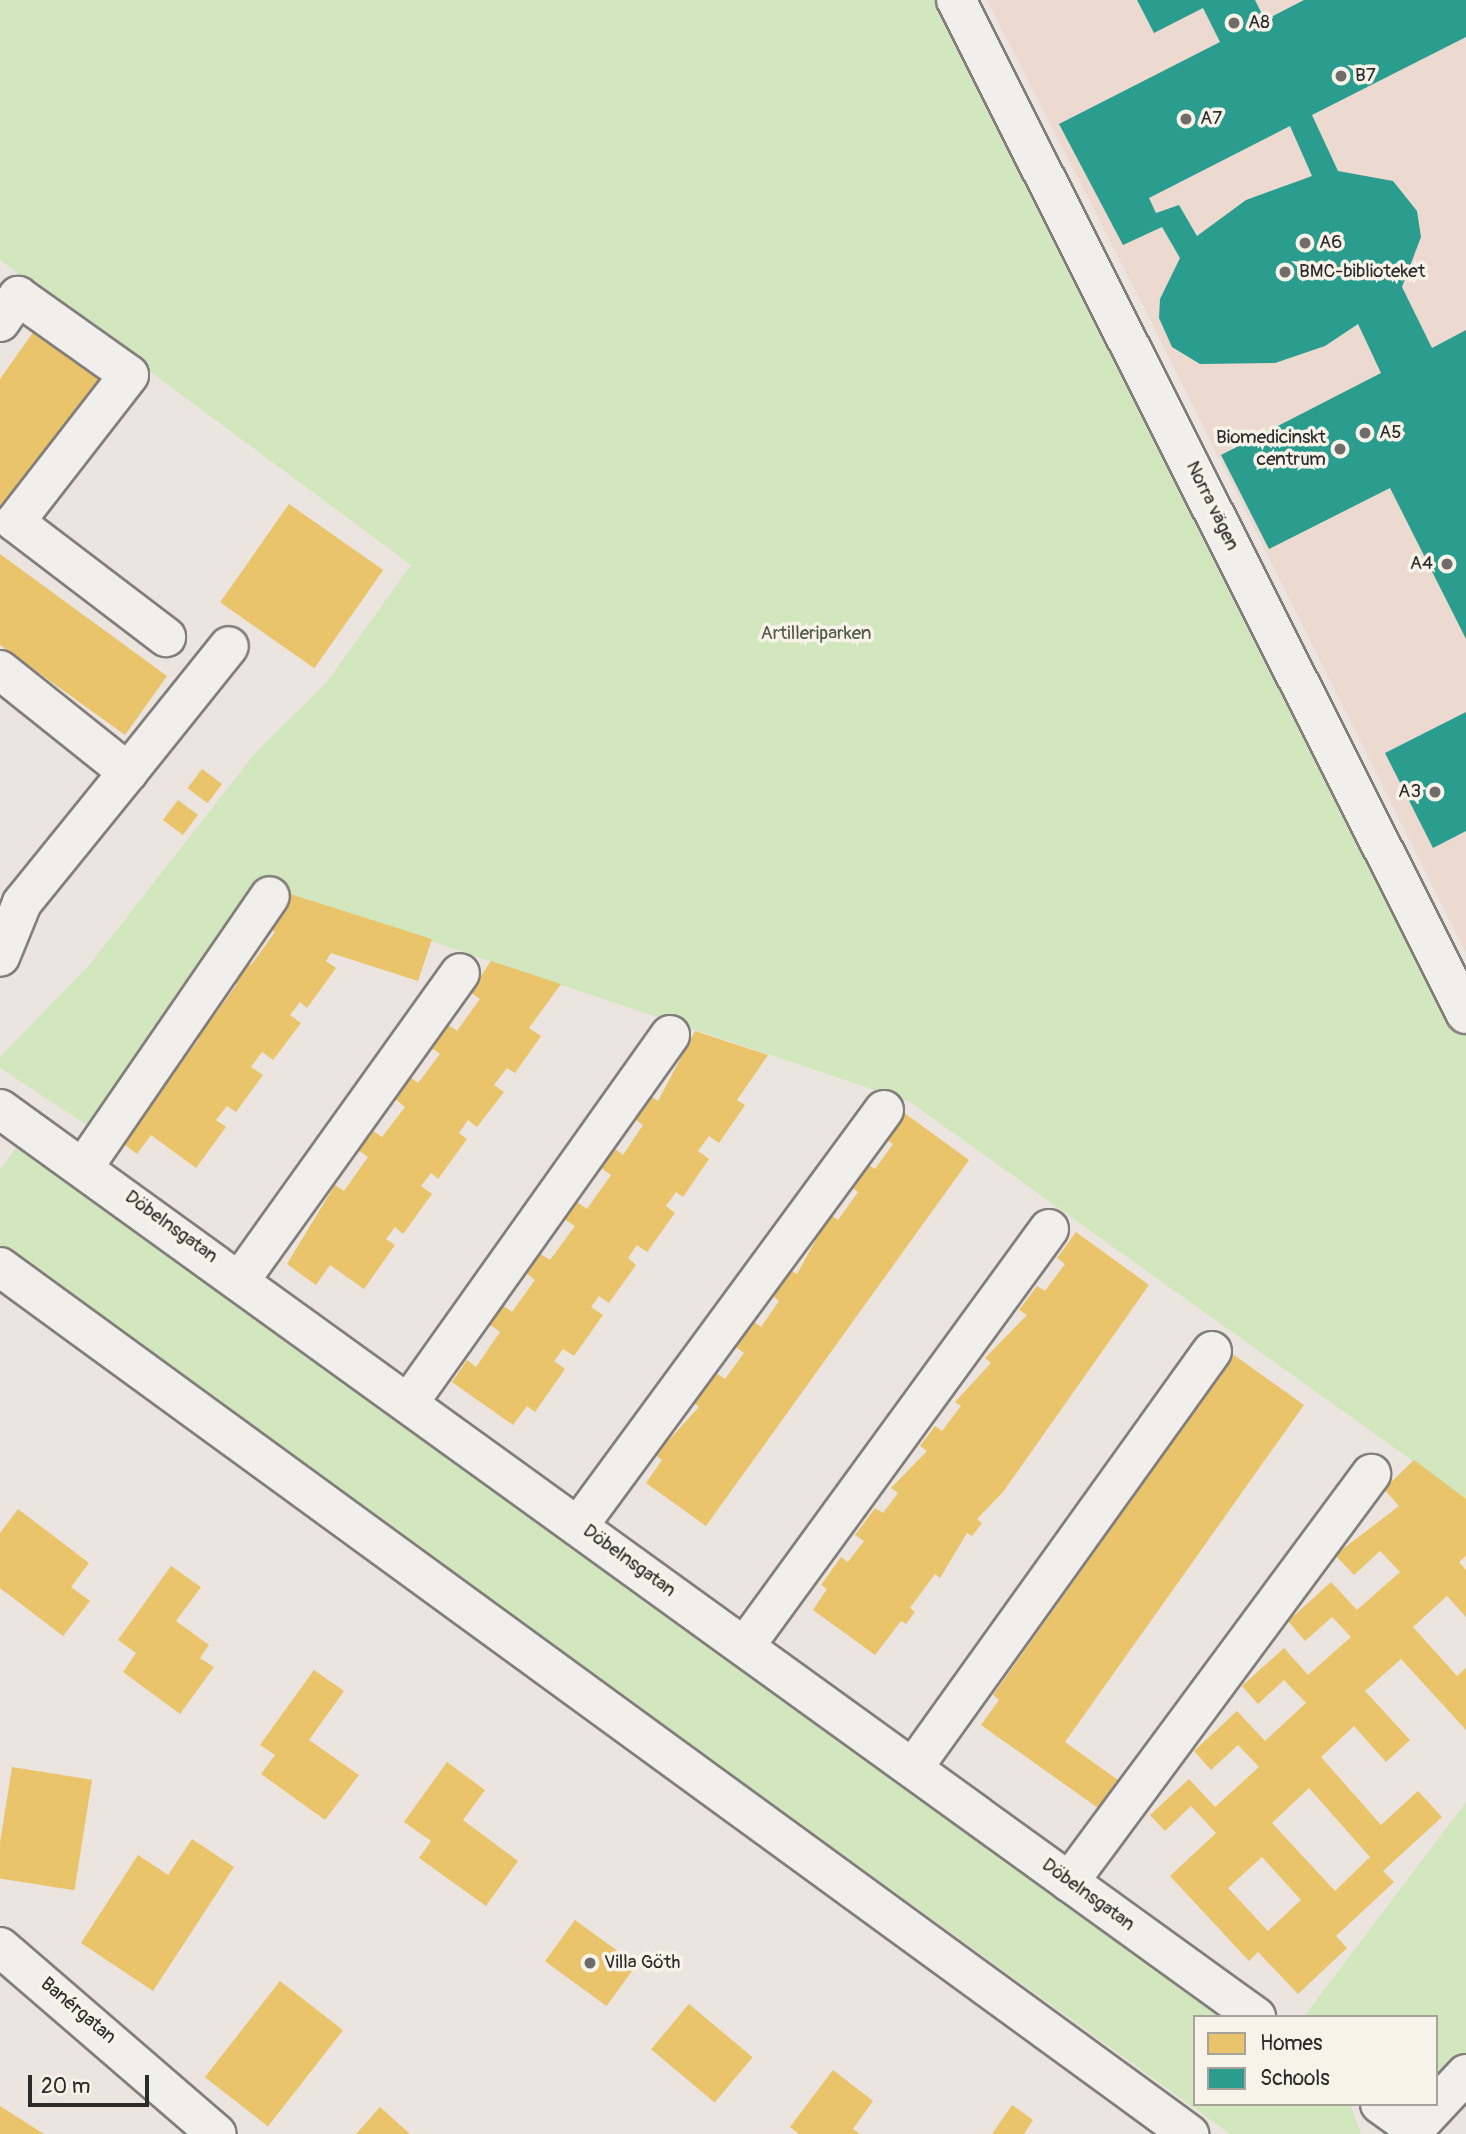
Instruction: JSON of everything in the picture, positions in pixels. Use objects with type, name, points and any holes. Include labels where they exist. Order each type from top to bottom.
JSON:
[{"type":"street","name":"Norra vägen","points":[[956,0],[1466,1014]]},
{"type":"street","points":[[0,322],[18,296],[129,375],[15,522],[166,637]]},
{"type":"street","points":[[0,957],[22,903],[229,646]]},
{"type":"street","points":[[0,670],[128,772]]},
{"type":"street","points":[[85,1165],[270,896]]},
{"type":"street","points":[[242,1279],[460,973]]},
{"type":"street","points":[[410,1401],[670,1035]]},
{"type":"street","name":"Döbelnsgatan","points":[[0,1109],[85,1165],[1253,2015]]},
{"type":"street","points":[[579,1525],[884,1110]]},
{"type":"street","points":[[745,1646],[1049,1229]]},
{"type":"street","points":[[0,1267],[1189,2134]]},
{"type":"street","points":[[913,1768],[1212,1351]]},
{"type":"street","points":[[1069,1882],[1371,1474]]},
{"type":"street","name":"Banérgatan","points":[[0,1947],[217,2134]]},
{"type":"street","points":[[1438,2104],[1466,2074]]},
{"type":"street","points":[[1382,2106],[1412,2131],[1436,2106]]},
{"type":"shaded area","name":"Biomedicinskt centrum","points":[[987,0],[1466,0],[1466,953],[1157,333]]},
{"type":"green space","name":"Artilleriparken","points":[[0,0],[956,0],[1466,1014],[1466,1499],[910,1102],[287,893],[90,1127],[0,1068],[0,1057],[90,964],[256,752],[326,683],[411,565],[0,260]]},
{"type":"green space","points":[[17,1146],[1226,2015],[1193,2015],[1193,2106],[1351,2106],[1361,2134],[1230,2134],[0,1246],[0,1170]]},
{"type":"green space","points":[[1466,1802],[1466,2074],[1438,2102],[1438,2015],[1305,2015]]},
{"type":"building: Homes","points":[[34,331],[100,379],[0,516],[0,379]]},
{"type":"building: Homes","points":[[289,504],[383,570],[314,668],[220,602]]},
{"type":"building: Homes","points":[[0,554],[167,676],[125,735],[0,645]]},
{"type":"building: Homes","points":[[202,769],[222,784],[208,803],[188,788]]},
{"type":"building: Homes","points":[[178,800],[198,815],[183,835],[163,820]]},
{"type":"building: Homes","points":[[287,893],[432,939],[418,981],[331,953],[326,961],[336,968],[307,1008],[300,1002],[290,1015],[301,1023],[273,1060],[262,1052],[251,1067],[263,1075],[236,1112],[227,1106],[216,1120],[226,1127],[196,1168],[151,1135],[137,1154],[124,1144],[162,1091],[154,1085],[169,1064],[176,1069],[199,1039],[190,1032],[206,1010],[214,1016],[237,984],[230,979],[244,960],[251,965],[275,932],[266,926]]},
{"type":"building: Homes","points":[[491,961],[561,984],[529,1028],[541,1036],[515,1073],[507,1068],[494,1085],[504,1092],[477,1127],[468,1120],[459,1133],[467,1139],[438,1179],[431,1173],[421,1186],[432,1194],[403,1234],[395,1227],[386,1239],[395,1245],[364,1289],[330,1265],[316,1285],[287,1264],[335,1185],[344,1191],[368,1157],[358,1150],[372,1130],[382,1137],[405,1107],[394,1098],[410,1077],[418,1083],[440,1054],[430,1047],[447,1024],[457,1031],[480,999],[470,992]]},
{"type":"building: Homes","points":[[695,1031],[768,1055],[737,1100],[745,1105],[719,1143],[709,1136],[698,1151],[709,1159],[683,1197],[676,1192],[666,1206],[675,1213],[647,1252],[637,1245],[628,1258],[636,1265],[609,1303],[599,1296],[591,1307],[603,1315],[574,1356],[563,1349],[554,1361],[565,1369],[535,1412],[527,1406],[513,1425],[452,1382],[467,1360],[476,1367],[500,1332],[489,1324],[502,1305],[512,1312],[535,1280],[525,1272],[539,1253],[550,1260],[575,1226],[564,1219],[577,1202],[587,1209],[611,1175],[600,1167],[614,1148],[623,1155],[643,1125],[632,1117],[648,1094],[658,1101]]},
{"type":"building: Homes","points":[[903,1112],[969,1160],[706,1526],[646,1483],[662,1460],[655,1455],[699,1407],[692,1401],[713,1371],[725,1379],[744,1353],[736,1347],[754,1322],[761,1327],[779,1301],[771,1294],[789,1269],[797,1274],[830,1214],[838,1220],[858,1192],[850,1186],[866,1163],[875,1169],[893,1144],[884,1138]]},
{"type":"building: Homes","points":[[1076,1232],[1149,1285],[1003,1492],[977,1519],[982,1523],[972,1536],[967,1533],[940,1578],[935,1574],[910,1608],[915,1612],[906,1624],[901,1621],[875,1655],[813,1610],[827,1589],[821,1585],[841,1557],[848,1562],[864,1541],[855,1535],[875,1508],[883,1513],[898,1493],[891,1488],[927,1451],[920,1446],[935,1426],[942,1431],[961,1406],[955,1402],[991,1363],[985,1358],[1027,1315],[1019,1310],[1037,1286],[1045,1291],[1065,1264],[1057,1258]]},
{"type":"building: Homes","points":[[1234,1355],[1304,1405],[1065,1742],[1118,1780],[1098,1808],[981,1725],[999,1700],[993,1695]]},
{"type":"building: Homes","points":[[1414,1460],[1466,1499],[1466,1556],[1459,1562],[1466,1570],[1466,1617],[1447,1596],[1413,1627],[1457,1676],[1466,1668],[1466,1730],[1401,1659],[1365,1691],[1410,1740],[1386,1762],[1354,1726],[1321,1757],[1381,1825],[1418,1791],[1442,1817],[1383,1871],[1394,1882],[1336,1936],[1347,1948],[1298,1994],[1258,1952],[1249,1961],[1170,1876],[1216,1833],[1191,1806],[1165,1831],[1150,1815],[1189,1779],[1215,1807],[1259,1767],[1238,1745],[1211,1770],[1194,1751],[1237,1711],[1265,1741],[1306,1703],[1284,1680],[1258,1704],[1242,1686],[1284,1648],[1308,1675],[1351,1637],[1332,1617],[1305,1641],[1288,1621],[1331,1582],[1357,1610],[1400,1572],[1380,1551],[1354,1575],[1335,1555],[1399,1506],[1384,1489]],"holes":[[[1309,1788],[1370,1857],[1335,1891],[1272,1823]],[[1262,1857],[1301,1900],[1268,1931],[1228,1888]]]},
{"type":"building: Homes","points":[[18,1509],[89,1563],[71,1587],[90,1601],[63,1636],[0,1588],[0,1533]]},
{"type":"building: Homes","points":[[171,1566],[201,1587],[176,1621],[209,1645],[200,1658],[214,1667],[180,1714],[123,1672],[136,1653],[118,1640]]},
{"type":"building: Homes","points":[[314,1670],[344,1691],[309,1740],[359,1775],[325,1820],[261,1774],[275,1755],[260,1745]]},
{"type":"building: Homes","points":[[447,1762],[485,1790],[463,1820],[518,1861],[486,1906],[419,1858],[431,1841],[404,1822]]},
{"type":"building: Homes","points":[[12,1767],[92,1780],[74,1890],[0,1878],[0,1843]]},
{"type":"building: Homes","points":[[192,1839],[234,1867],[153,1991],[81,1943],[138,1855],[168,1875]]},
{"type":"building: Homes","name":"Villa Göth","points":[[575,1920],[636,1965],[607,2006],[545,1961]]},
{"type":"building: Homes","points":[[280,1981],[343,2030],[268,2126],[205,2077]]},
{"type":"building: Homes","points":[[689,2004],[753,2057],[715,2103],[651,2049]]},
{"type":"building: Homes","points":[[833,2070],[873,2101],[853,2129],[860,2134],[799,2134],[790,2127]]},
{"type":"building: Homes","points":[[1012,2105],[1033,2120],[1024,2134],[992,2134]]},
{"type":"building: Homes","points":[[0,2106],[44,2134],[0,2134]]},
{"type":"building: Homes","points":[[380,2107],[410,2134],[356,2134]]},
{"type":"building: Schools","points":[[1137,0],[1255,0],[1265,20],[1304,0],[1466,0],[1466,37],[1312,115],[1338,171],[1393,181],[1417,211],[1421,237],[1402,287],[1432,348],[1466,330],[1466,639],[1390,488],[1269,549],[1221,455],[1381,373],[1358,324],[1325,346],[1275,363],[1200,364],[1172,347],[1159,318],[1160,299],[1180,258],[1162,227],[1123,245],[1059,124],[1220,42],[1203,8],[1154,33]],"holes":[[[1290,126],[1312,176],[1246,200],[1197,236],[1179,205],[1156,213],[1149,198]]]},
{"type":"building: Schools","name":"A3","points":[[1466,712],[1466,831],[1433,848],[1385,753]]},
{"type":"place","name":"A8","points":[[1234,23]]},
{"type":"place","name":"B7","points":[[1341,76]]},
{"type":"place","name":"A7","points":[[1186,119]]},
{"type":"place","name":"A6","points":[[1305,243]]},
{"type":"place","name":"BMC-biblioteket","points":[[1285,272]]},
{"type":"place","name":"A5","points":[[1365,433]]},
{"type":"place","name":"Biomedicinskt centrum","points":[[1340,449]]},
{"type":"place","name":"A4","points":[[1447,564]]},
{"type":"place","name":"A3","points":[[1435,792]]},
{"type":"place","name":"Villa Göth","points":[[590,1963]]}]
